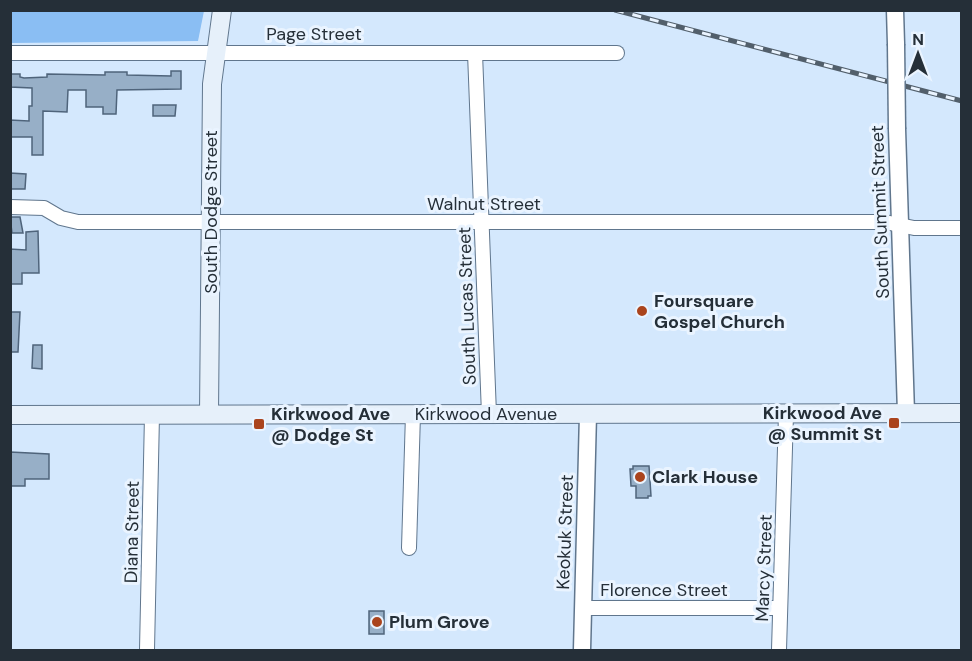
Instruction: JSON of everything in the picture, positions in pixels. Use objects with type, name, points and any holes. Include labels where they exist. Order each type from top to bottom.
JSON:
[{"type":"main road","name":"South Dodge Street","points":[[209,414],[212,84],[222,10]]},
{"type":"main road","name":"Kirkwood Avenue","points":[[10,415],[962,413]]},
{"type":"street","name":"South Summit Street","points":[[895,10],[906,413]]},
{"type":"street","name":"South Lucas Street","points":[[475,52],[489,414]]},
{"type":"street","name":"Page Street","points":[[10,53],[617,52]]},
{"type":"street","name":"Walnut Street","points":[[10,207],[44,208],[61,218],[78,222],[885,222],[914,228],[962,228]]},
{"type":"street","name":"Diana Street","points":[[147,651],[152,414]]},
{"type":"street","points":[[410,548],[413,414]]},
{"type":"street","name":"Keokuk Street","points":[[582,651],[588,414]]},
{"type":"street","name":"Marcy Street","points":[[779,651],[786,414]]},
{"type":"street","name":"Florence Street","points":[[583,608],[780,608]]},
{"type":"shaded area","points":[[10,11],[204,11],[198,41],[11,43]]},
{"type":"building","points":[[171,71],[181,71],[181,89],[117,90],[116,114],[103,114],[103,107],[86,107],[86,90],[68,90],[67,112],[43,111],[43,155],[32,155],[32,137],[10,137],[10,120],[29,121],[32,88],[10,87],[10,74],[20,74],[20,77],[24,78],[47,77],[47,74],[105,75],[105,72],[171,76]]},
{"type":"building","points":[[153,105],[176,105],[175,116],[153,116]]},
{"type":"building","points":[[10,173],[26,174],[25,189],[10,189]]},
{"type":"building","points":[[10,217],[20,217],[23,233],[12,233]]},
{"type":"building","points":[[38,231],[39,273],[22,273],[22,284],[10,284],[10,249],[26,250],[26,232]]},
{"type":"building","points":[[10,312],[20,312],[18,352],[10,352]]},
{"type":"building","points":[[33,345],[42,345],[42,369],[32,368]]},
{"type":"building","points":[[10,452],[49,454],[49,479],[25,479],[25,486],[10,486]]},
{"type":"building","name":"Clark House","points":[[633,466],[649,466],[651,496],[648,498],[636,498],[636,486],[631,486],[630,469],[633,469]]},
{"type":"building","name":"Plum Grove","points":[[369,611],[384,611],[384,634],[369,634]]},
{"type":"railway","points":[[615,10],[962,101]]},
{"type":"place","name":"Foursquare Gospel Church","points":[[642,311]]},
{"type":"place","name":"Kirkwood Ave @ Summit St","points":[[894,423]]},
{"type":"place","name":"Kirkwood Ave @ Dodge St","points":[[259,424]]},
{"type":"place","name":"Clark House","points":[[640,477]]},
{"type":"place","name":"Plum Grove","points":[[377,622]]}]
